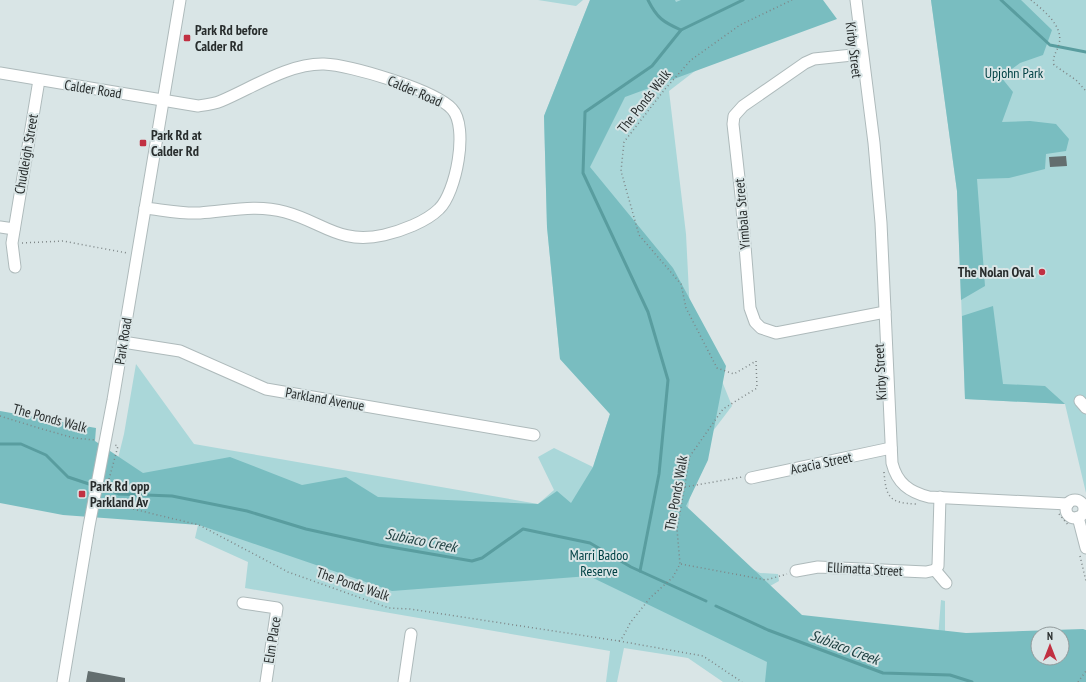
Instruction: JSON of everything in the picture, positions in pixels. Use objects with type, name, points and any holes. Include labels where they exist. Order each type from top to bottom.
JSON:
[{"type":"street","name":"Park Road","points":[[63,682],[89,526],[123,342],[180,0]]},
{"type":"street","name":"Kirby Street","points":[[856,0],[881,223],[891,448],[894,470],[901,482],[914,493],[929,497],[1068,504],[1075,500],[1084,505],[1083,511],[1078,517]]},
{"type":"street","name":"Yimbala Street","points":[[862,54],[814,59],[805,63],[743,106],[734,116],[733,124],[741,196],[749,302],[755,322],[761,328],[776,333],[885,312]]},
{"type":"street","name":"Calder Road","points":[[0,74],[198,106],[219,102],[272,77],[305,66],[322,64],[339,65],[356,68],[390,79],[447,104],[452,109],[459,121],[459,144],[451,190],[440,209],[424,220],[383,235],[366,237],[346,236],[328,230],[290,213],[262,208],[182,213],[145,208]]},
{"type":"street","name":"Chudleigh Street","points":[[15,267],[12,243],[39,80]]},
{"type":"street","points":[[0,227],[14,229]]},
{"type":"street","name":"Parkland Avenue","points":[[123,342],[180,351],[266,389],[534,435]]},
{"type":"street","name":"Acacia Street","points":[[751,478],[891,448]]},
{"type":"street","points":[[940,497],[938,566],[935,570],[946,583]]},
{"type":"street","points":[[1068,504],[1066,509],[1068,514],[1072,517],[1078,517],[1082,550]]},
{"type":"street","name":"Ellimatta Street","points":[[796,571],[818,567],[926,572],[935,570]]},
{"type":"street","name":"Elm Place","points":[[243,603],[277,608],[266,682]]},
{"type":"street","points":[[404,682],[411,634]]},
{"type":"path","name":"The Ponds Walk","points":[[680,564],[677,529],[690,456],[723,409],[757,388],[756,361],[734,374],[716,368],[686,308],[681,284],[639,235],[622,171],[624,142],[665,89],[691,60],[740,25],[792,0]]},
{"type":"path","points":[[1032,0],[1049,15],[1060,36],[1059,45],[1053,60],[1054,65],[1076,80],[1086,90]]},
{"type":"path","points":[[12,243],[63,241],[137,255]]},
{"type":"path","name":"The Ponds Walk","points":[[0,416],[74,438],[95,440]]},
{"type":"path","points":[[883,466],[888,495],[899,503],[920,504]]},
{"type":"path","points":[[685,487],[737,477],[751,478]]},
{"type":"path","name":"The Ponds Walk","points":[[106,499],[129,508],[199,525],[288,572],[389,608],[410,609],[618,641],[703,656],[742,682]]},
{"type":"path","points":[[1054,512],[1066,520],[1072,530]]},
{"type":"path","points":[[1082,550],[1086,581]]},
{"type":"path","points":[[618,641],[623,637],[630,623],[641,608],[673,577],[680,564],[766,580],[796,571]]},
{"type":"path","points":[[1078,682],[1086,671]]},
{"type":"green space","points":[[538,0],[583,0],[576,6]]},
{"type":"green space","name":"Marri Badoo Reserve","points":[[590,0],[822,0],[752,27],[669,91],[686,234],[690,313],[709,349],[732,406],[697,452],[682,545],[718,551],[760,573],[778,574],[779,581],[754,595],[828,637],[938,638],[941,600],[945,601],[945,638],[1030,656],[1030,666],[1070,666],[1062,682],[723,682],[688,658],[624,648],[617,682],[606,682],[610,651],[245,588],[248,562],[195,538],[198,525],[107,503],[124,434],[136,364],[194,444],[538,504],[554,490],[538,457],[554,448],[593,467],[610,414],[560,359],[547,227],[544,116]]},
{"type":"green space","name":"Marri Badoo Reserve","points":[[590,0],[675,0],[676,2],[681,0],[823,0],[837,19],[625,97],[590,167],[673,268],[726,366],[708,460],[686,506],[802,615],[966,633],[1030,631],[1030,666],[1070,666],[1070,629],[1083,629],[1086,630],[1086,682],[765,682],[767,662],[589,576],[392,591],[199,525],[63,515],[0,503],[0,411],[96,428],[95,441],[143,473],[230,457],[302,485],[346,477],[378,497],[538,504],[557,491],[571,503],[593,467],[610,414],[560,359],[547,227],[544,116]]},
{"type":"green space","name":"Upjohn Park","points":[[931,0],[1086,0],[1086,493],[1065,404],[965,399],[957,191]]},
{"type":"green space","points":[[931,0],[1021,0],[1052,30],[1043,55],[1020,63],[1001,77],[1013,92],[1002,122],[1030,121],[1056,124],[1069,139],[1066,151],[1046,154],[1045,169],[1009,178],[977,179],[985,286],[961,300],[957,191]]},
{"type":"green space","points":[[993,306],[1003,384],[1045,386],[1065,404],[965,399],[962,316]]},
{"type":"green space","name":"Marri Badoo Reserve","points":[[1086,633],[1070,666],[1070,650]]},
{"type":"building","points":[[1066,156],[1067,166],[1050,167],[1049,157]]},
{"type":"building","points":[[88,671],[125,678],[125,682],[86,682]]},
{"type":"waterway","points":[[640,571],[659,474],[668,380],[648,312],[583,173],[585,112],[652,66],[681,30],[661,19],[654,11],[648,0]]},
{"type":"waterway","points":[[681,30],[743,0]]},
{"type":"waterway","points":[[1001,0],[1050,45],[1086,52]]},
{"type":"waterway","name":"Subiaco Creek","points":[[0,444],[21,444],[46,455],[68,477],[95,486]]},
{"type":"waterway","name":"Subiaco Creek","points":[[112,491],[119,494],[172,496],[247,511],[306,529],[379,545],[472,561],[482,558],[523,529],[590,543],[631,567],[706,601]]},
{"type":"waterway","name":"Subiaco Creek","points":[[716,606],[768,630],[883,673],[950,675],[972,682]]},
{"type":"place","name":"Park Rd before Calder Rd","points":[[187,38]]},
{"type":"place","name":"Park Rd at Calder Rd","points":[[143,143]]},
{"type":"place","name":"The Nolan Oval","points":[[1042,272]]},
{"type":"place","name":"Park Rd opp Parkland Av","points":[[82,494]]}]
